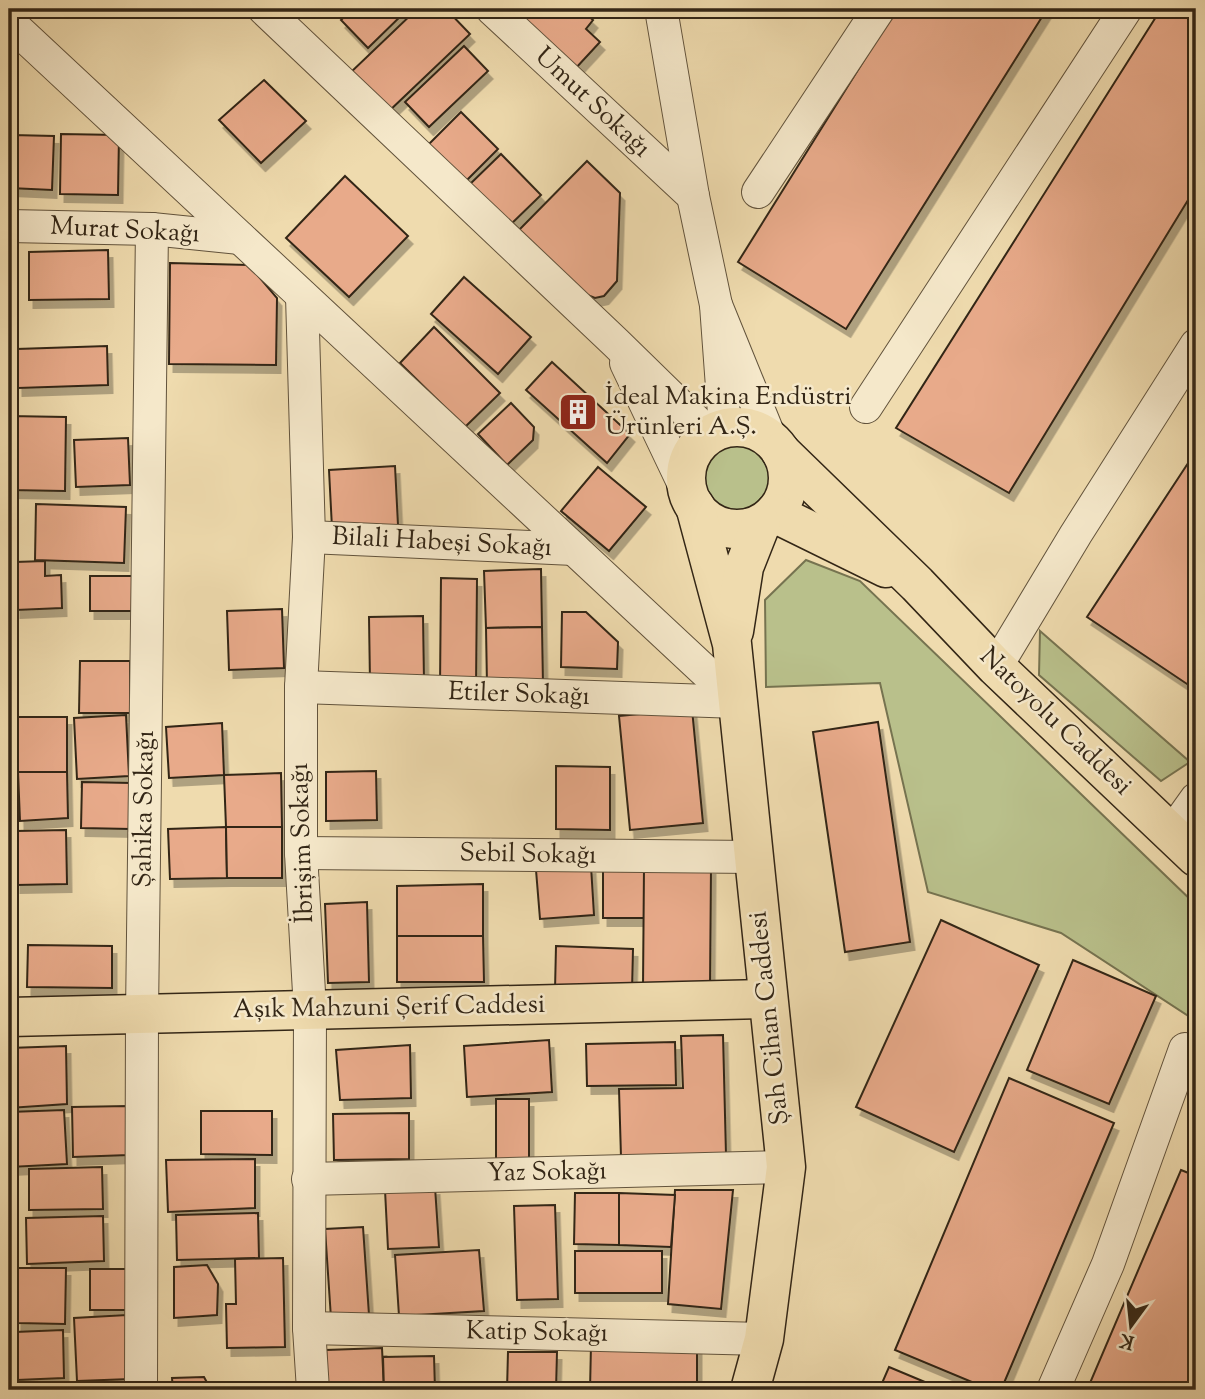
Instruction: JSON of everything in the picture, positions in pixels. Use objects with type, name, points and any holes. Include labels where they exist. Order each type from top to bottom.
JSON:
[{"type":"main road","points":[[741,427],[757,431],[776,446],[787,467],[788,484],[783,500],[768,519],[744,567],[732,643],[686,477],[689,460],[697,446],[717,432],[741,427]]},
{"type":"main road","name":"Natoyolu Caddesi","points":[[776,446],[917,584],[996,667],[1184,845]]},
{"type":"main road","points":[[691,500],[704,518],[718,525],[747,529],[768,519],[917,584]]},
{"type":"main road","name":"Şah Cihan Caddesi","points":[[732,643],[786,1167],[764,1339],[750,1390]]},
{"type":"main road","name":"Aşık Mahzuni Şerif Caddesi","points":[[9,1017],[768,999]]},
{"type":"street","points":[[264,9],[616,343],[717,432]]},
{"type":"street","name":"Umut Sokağı","points":[[492,9],[693,196]]},
{"type":"street","points":[[661,9],[693,196],[716,305],[776,446]]},
{"type":"street","points":[[758,192],[879,9]]},
{"type":"street","points":[[866,407],[1126,9]]},
{"type":"street","points":[[9,22],[738,702]]},
{"type":"street","name":"Murat Sokağı","points":[[9,226],[152,229],[240,238]]},
{"type":"street","name":"Şahika Sokağı","points":[[141,1390],[142,1014],[152,229]]},
{"type":"street","name":"İbrişim Sokağı","points":[[302,296],[309,537],[301,687],[301,853],[310,1010],[309,1328],[313,1390]]},
{"type":"street","points":[[716,305],[717,432]]},
{"type":"street","points":[[616,343],[691,500]]},
{"type":"street","points":[[996,667],[1076,534],[1196,345]]},
{"type":"street","name":"Bilali Habeşi Sokağı","points":[[309,537],[574,549]]},
{"type":"street","name":"Etiler Sokağı","points":[[301,687],[738,702]]},
{"type":"street","points":[[1184,845],[1196,799]]},
{"type":"street","name":"Sebil Sokağı","points":[[301,853],[754,857]]},
{"type":"street","points":[[1053,1390],[1108,1264],[1185,1049],[1196,1060]]},
{"type":"street","name":"Yaz Sokağı","points":[[308,1179],[786,1167]]},
{"type":"street","name":"Katip Sokağı","points":[[309,1328],[764,1339]]},
{"type":"green space","points":[[734,443],[759,453],[769,478],[759,503],[734,513],[709,503],[699,478],[709,453]]},
{"type":"green space","points":[[806,560],[860,581],[1196,905],[1196,1021],[1061,933],[928,892],[880,683],[766,687],[765,600]]},
{"type":"green space","points":[[1040,631],[1190,762],[1161,781],[1039,675]]},
{"type":"building","points":[[352,9],[408,9],[368,48],[341,20]]},
{"type":"building","points":[[417,9],[446,9],[470,34],[387,113],[349,74]]},
{"type":"building","points":[[509,9],[581,9],[593,20],[586,29],[600,42],[575,69]]},
{"type":"building","points":[[896,9],[1047,9],[846,329],[738,262]]},
{"type":"building","points":[[1161,9],[1196,9],[1196,187],[1009,493],[896,428]]},
{"type":"building","points":[[464,46],[488,71],[429,127],[405,102]]},
{"type":"building","points":[[264,80],[306,121],[261,163],[219,120]]},
{"type":"building","points":[[461,112],[498,149],[464,183],[427,146]]},
{"type":"building","points":[[61,134],[119,135],[118,195],[60,194]]},
{"type":"building","points":[[12,135],[54,136],[52,190],[10,188]]},
{"type":"building","points":[[501,154],[541,195],[507,228],[467,187]]},
{"type":"building","points":[[587,161],[620,193],[617,281],[604,296],[595,298],[585,294],[519,230]]},
{"type":"building","points":[[345,176],[408,236],[349,297],[286,238]]},
{"type":"building","points":[[108,250],[109,299],[29,300],[29,252]]},
{"type":"building","points":[[170,263],[249,265],[277,298],[276,365],[169,364]]},
{"type":"building","points":[[464,277],[531,337],[498,374],[431,314]]},
{"type":"building","points":[[434,327],[500,393],[465,427],[400,363]]},
{"type":"building","points":[[107,346],[108,385],[18,388],[17,349]]},
{"type":"building","name":"İdeal Makina Endüstri Ürünleri A.Ş.","points":[[552,362],[630,434],[607,463],[526,390]]},
{"type":"building","points":[[511,403],[534,427],[533,440],[507,465],[478,434]]},
{"type":"building","points":[[9,416],[66,417],[65,491],[9,490]]},
{"type":"building","points":[[128,438],[130,485],[76,487],[74,440]]},
{"type":"building","points":[[1196,451],[1196,690],[1087,617]]},
{"type":"building","points":[[395,466],[398,525],[332,528],[329,470]]},
{"type":"building","points":[[598,467],[646,507],[609,551],[561,511]]},
{"type":"building","points":[[36,504],[126,507],[124,563],[35,560]]},
{"type":"building","points":[[45,561],[45,576],[61,575],[62,608],[16,610],[15,562]]},
{"type":"building","points":[[541,569],[542,627],[486,628],[484,571]]},
{"type":"building","points":[[90,576],[132,576],[132,611],[90,611]]},
{"type":"building","points":[[441,578],[477,579],[476,688],[440,687]]},
{"type":"building","points":[[282,609],[284,668],[229,670],[227,611]]},
{"type":"building","points":[[562,612],[586,612],[618,642],[617,669],[561,667]]},
{"type":"building","points":[[423,616],[424,681],[370,682],[369,617]]},
{"type":"building","points":[[542,627],[543,685],[487,685],[486,628]]},
{"type":"building","points":[[80,661],[130,661],[130,713],[79,713]]},
{"type":"building","points":[[692,709],[703,823],[630,830],[619,716]]},
{"type":"building","points":[[126,715],[129,776],[77,779],[74,718]]},
{"type":"building","points":[[17,717],[67,717],[67,772],[18,772]]},
{"type":"building","points":[[878,722],[910,942],[845,952],[813,732]]},
{"type":"building","points":[[222,723],[224,775],[169,778],[166,727]]},
{"type":"building","points":[[556,766],[610,767],[610,830],[556,829]]},
{"type":"building","points":[[376,771],[377,820],[326,821],[326,772]]},
{"type":"building","points":[[18,772],[67,772],[68,818],[20,821]]},
{"type":"building","points":[[281,773],[282,827],[226,827],[224,775]]},
{"type":"building","points":[[82,782],[132,783],[131,829],[81,828]]},
{"type":"building","points":[[226,827],[227,878],[170,879],[168,829]]},
{"type":"building","points":[[226,827],[282,827],[282,878],[227,878]]},
{"type":"building","points":[[66,830],[67,884],[16,885],[16,831]]},
{"type":"building","points":[[591,866],[594,915],[540,919],[536,870]]},
{"type":"building","points":[[603,867],[644,867],[644,918],[603,918]]},
{"type":"building","points":[[644,867],[711,867],[710,987],[643,987]]},
{"type":"building","points":[[483,884],[483,936],[397,936],[397,886]]},
{"type":"building","points":[[367,902],[369,982],[328,983],[325,904]]},
{"type":"building","points":[[941,920],[1039,965],[954,1152],[856,1107]]},
{"type":"building","points":[[397,936],[483,936],[484,982],[397,982]]},
{"type":"building","points":[[28,945],[112,946],[112,988],[27,987]]},
{"type":"building","points":[[556,946],[633,949],[632,991],[555,990]]},
{"type":"building","points":[[1073,960],[1156,996],[1109,1104],[1027,1070]]},
{"type":"building","points":[[723,1035],[726,1155],[621,1157],[619,1089],[683,1088],[681,1036]]},
{"type":"building","points":[[549,1040],[552,1092],[467,1097],[464,1046]]},
{"type":"building","points":[[675,1042],[676,1085],[587,1086],[586,1044]]},
{"type":"building","points":[[410,1045],[411,1098],[340,1100],[336,1050]]},
{"type":"building","points":[[66,1046],[67,1104],[9,1108],[9,1048]]},
{"type":"building","points":[[1009,1078],[1114,1123],[1001,1390],[991,1390],[895,1350]]},
{"type":"building","points":[[496,1099],[529,1099],[529,1159],[496,1159]]},
{"type":"building","points":[[128,1106],[129,1155],[73,1157],[72,1107]]},
{"type":"building","points":[[64,1110],[67,1164],[10,1167],[9,1112]]},
{"type":"building","points":[[201,1111],[272,1111],[272,1155],[201,1154]]},
{"type":"building","points":[[409,1113],[409,1159],[334,1160],[333,1114]]},
{"type":"building","points":[[255,1159],[255,1208],[168,1212],[166,1160]]},
{"type":"building","points":[[102,1167],[103,1209],[29,1210],[29,1169]]},
{"type":"building","points":[[1181,1170],[1196,1176],[1196,1390],[1087,1390]]},
{"type":"building","points":[[435,1187],[439,1247],[388,1249],[385,1190]]},
{"type":"building","points":[[675,1190],[733,1190],[721,1309],[668,1304]]},
{"type":"building","points":[[575,1193],[619,1193],[619,1245],[574,1244]]},
{"type":"building","points":[[619,1193],[675,1195],[671,1247],[619,1245]]},
{"type":"building","points":[[555,1205],[558,1299],[517,1300],[514,1206]]},
{"type":"building","points":[[258,1213],[259,1258],[177,1260],[176,1215]]},
{"type":"building","points":[[103,1216],[104,1261],[27,1264],[26,1218]]},
{"type":"building","points":[[363,1227],[369,1315],[331,1318],[325,1229]]},
{"type":"building","points":[[479,1250],[484,1311],[399,1316],[395,1255]]},
{"type":"building","points":[[575,1251],[662,1251],[662,1293],[575,1293]]},
{"type":"building","points":[[283,1258],[285,1347],[227,1348],[226,1304],[236,1304],[235,1259]]},
{"type":"building","points":[[207,1265],[218,1284],[217,1315],[174,1318],[174,1267]]},
{"type":"building","points":[[18,1268],[66,1268],[65,1324],[17,1323]]},
{"type":"building","points":[[90,1269],[131,1269],[130,1310],[90,1310]]},
{"type":"building","points":[[127,1315],[131,1379],[77,1381],[74,1318]]},
{"type":"building","points":[[63,1330],[64,1378],[17,1380],[15,1332]]},
{"type":"building","points":[[591,1345],[697,1347],[697,1390],[590,1390]]},
{"type":"building","points":[[382,1348],[384,1390],[328,1390],[326,1350]]},
{"type":"building","points":[[508,1352],[557,1352],[556,1390],[507,1390]]},
{"type":"building","points":[[434,1356],[435,1390],[384,1390],[383,1357]]},
{"type":"building","points":[[889,1367],[944,1390],[879,1390]]},
{"type":"building","points":[[204,1377],[211,1390],[173,1390],[172,1378]]},
{"type":"place","name":"İdeal Makina Endüstri Ürünleri A.Ş.","points":[[578,412]]}]
